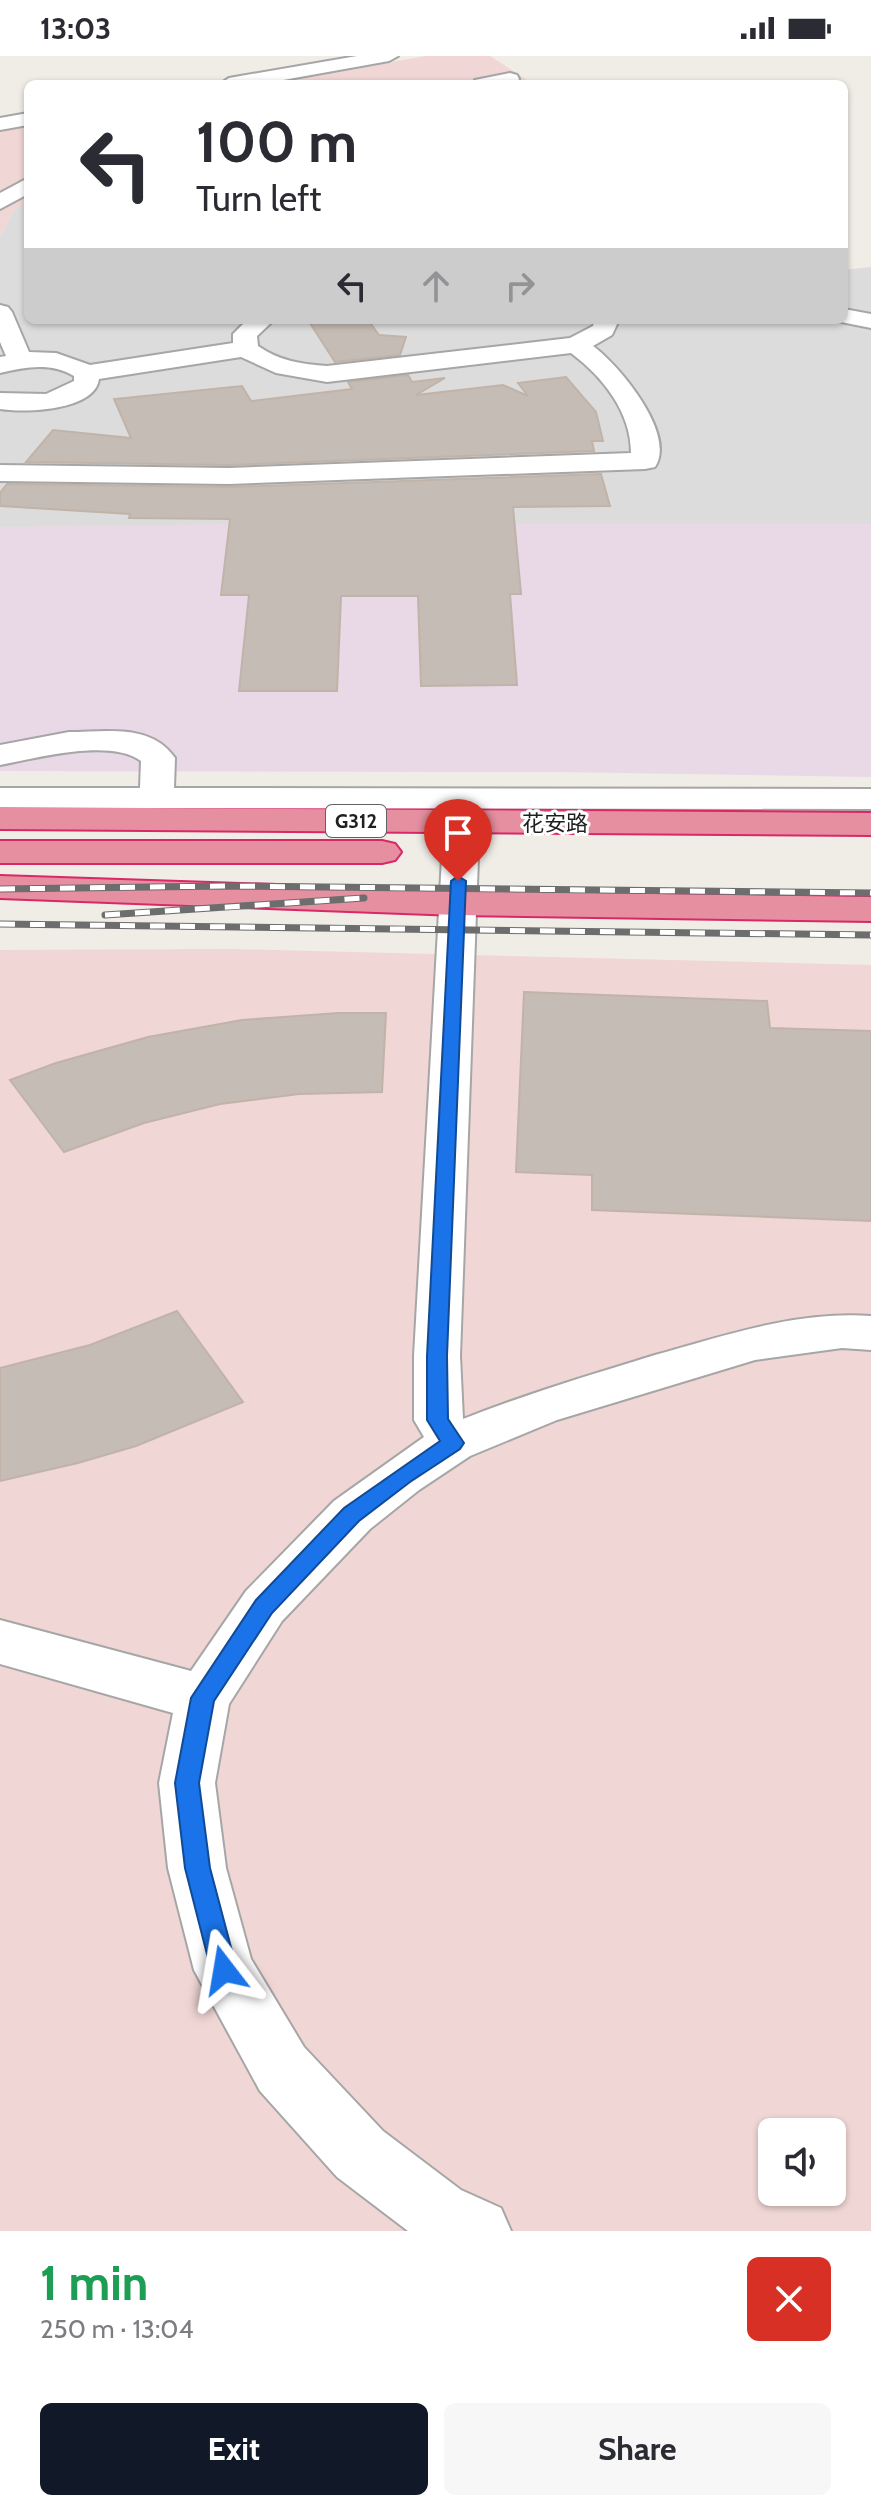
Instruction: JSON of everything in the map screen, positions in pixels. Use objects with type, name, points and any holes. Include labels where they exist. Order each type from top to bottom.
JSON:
[{"type":"highway","name":"花安路","points":[[0,818],[871,824]]},
{"type":"highway","name":"花安路","points":[[0,852],[871,852]]},
{"type":"highway","points":[[0,887],[457,903],[871,909]]},
{"type":"street","points":[[252,80],[389,56]]},
{"type":"street","points":[[504,80],[510,79]]},
{"type":"street","points":[[0,124],[24,120]]},
{"type":"street","points":[[0,203],[24,187]]},
{"type":"street","points":[[0,312],[10,363],[61,361],[86,373],[246,349],[274,365],[327,374],[576,345],[603,330],[605,324]]},
{"type":"street","points":[[848,317],[871,321]]},
{"type":"street","points":[[246,349],[245,334],[257,324]]},
{"type":"street","points":[[0,473],[229,476],[645,461],[647,443],[634,412],[596,358],[576,345]]},
{"type":"street","points":[[0,401],[29,404],[55,400],[76,393],[87,383],[86,373]]},
{"type":"street","points":[[0,755],[69,742],[137,742],[158,758],[157,799]]},
{"type":"street","points":[[0,798],[871,799]]},
{"type":"street","points":[[453,1443],[438,1420],[437,1356],[460,858]]},
{"type":"street","points":[[478,2231],[438,2213],[360,2154],[282,2069],[224,1970],[197,1868],[187,1783],[203,1698],[264,1606],[352,1515],[402,1476],[453,1443],[542,1407],[755,1343],[842,1331],[871,1333]]},
{"type":"street","points":[[0,1642],[203,1698]]},
{"type":"shaded area","points":[[426,56],[490,56],[527,80],[290,80]]},
{"type":"shaded area","points":[[24,127],[24,203],[12,213],[0,237],[0,131]]},
{"type":"shaded area","points":[[24,203],[24,324],[848,324],[848,270],[871,267],[871,524],[0,527],[0,237],[12,213]]},
{"type":"shaded area","points":[[871,524],[871,777],[561,772],[0,771],[0,527]]},
{"type":"shaded area","points":[[229,949],[871,965],[871,2231],[0,2231],[0,950]]},
{"type":"building","points":[[311,324],[371,324],[379,335],[406,337],[400,355],[335,362]]},
{"type":"building","points":[[408,375],[412,382],[445,378],[416,395],[503,385],[528,396],[518,383],[566,377],[596,412],[603,441],[592,441],[594,451],[229,465],[26,462],[53,430],[131,438],[114,399],[242,386],[251,401],[352,389],[348,382]]},
{"type":"building","points":[[601,474],[610,506],[513,507],[521,594],[510,594],[517,685],[421,686],[418,596],[341,596],[337,691],[239,691],[249,595],[221,595],[230,519],[129,518],[130,514],[0,506],[0,493],[7,484],[229,487]]},
{"type":"building","points":[[524,992],[767,1001],[770,1028],[871,1031],[871,1221],[592,1210],[592,1175],[516,1172]]},
{"type":"building","points":[[386,1013],[382,1092],[299,1094],[220,1104],[144,1123],[64,1152],[10,1080],[56,1063],[148,1037],[242,1020]]},
{"type":"building","points":[[177,1311],[243,1402],[136,1446],[0,1481],[0,1368],[90,1345]]},
{"type":"railway","points":[[0,889],[227,886],[871,893]]},
{"type":"railway","points":[[105,915],[364,898]]},
{"type":"railway","points":[[0,924],[871,935]]},
{"type":"route","points":[[224,1970],[197,1868],[187,1783],[203,1698],[264,1606],[352,1515],[402,1476],[453,1443],[438,1420],[437,1356],[458,881]]}]
